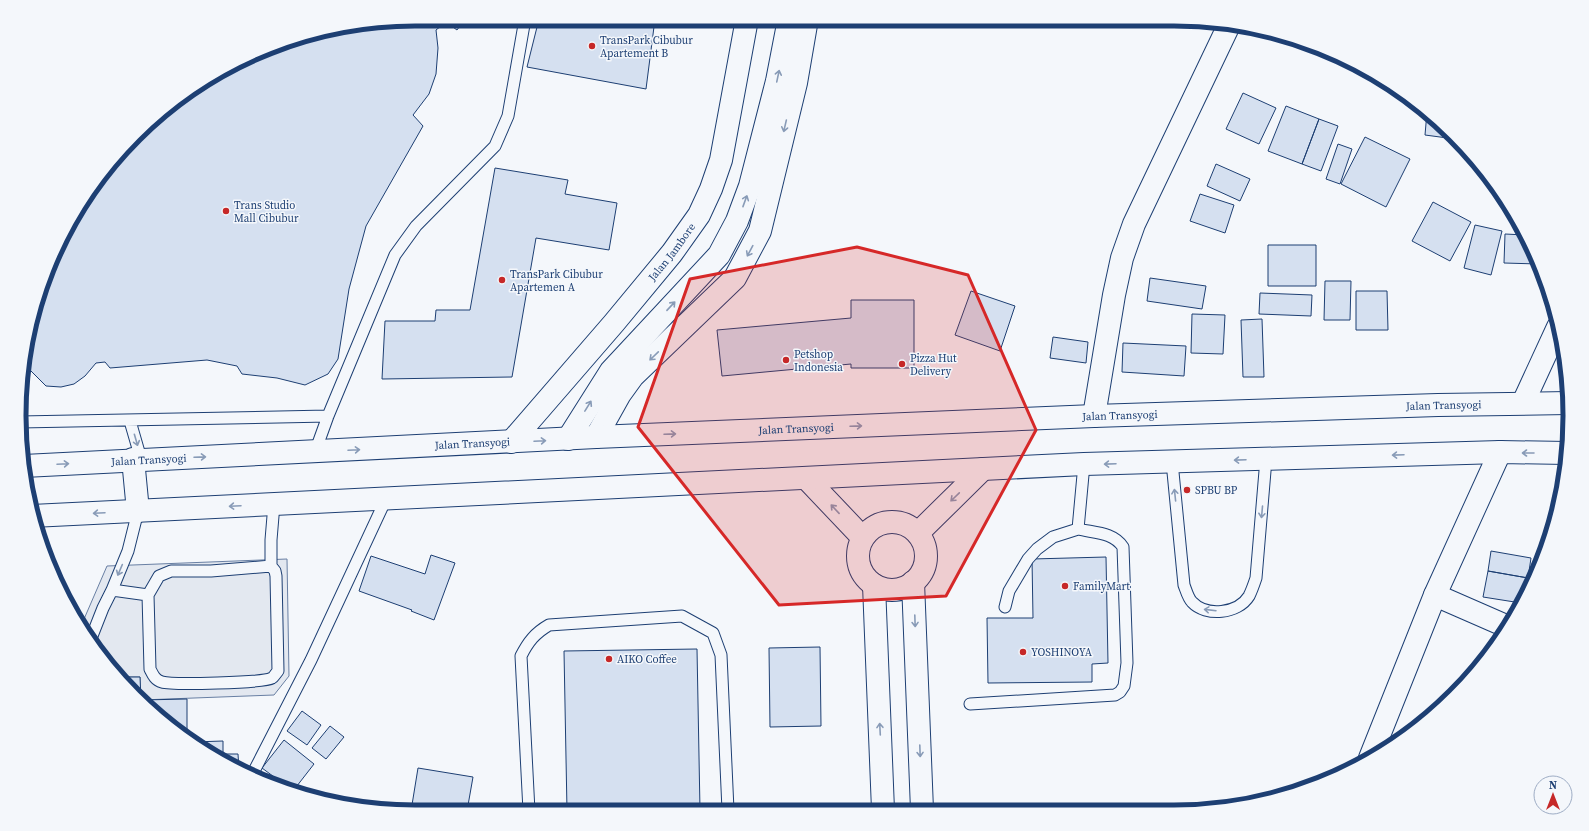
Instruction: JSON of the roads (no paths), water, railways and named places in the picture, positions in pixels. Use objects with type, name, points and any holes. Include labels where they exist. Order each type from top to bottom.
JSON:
[{"type":"main road","name":"Jalan Jambore","points":[[511,442],[619,318],[672,253],[699,215],[709,194],[720,164],[746,26]]},
{"type":"main road","points":[[568,439],[611,371],[720,255],[737,221],[750,186],[777,81],[788,26]]},
{"type":"main road","points":[[596,437],[620,394],[633,376],[735,278],[760,231],[796,83],[806,26]]},
{"type":"main road","points":[[1094,416],[1114,295],[1122,258],[1134,224],[1227,29]]},
{"type":"main road","points":[[737,221],[760,231]]},
{"type":"main road","points":[[720,255],[735,278]]},
{"type":"main road","points":[[1523,403],[1555,334]]},
{"type":"main road","name":"Jalan Transyogi","points":[[29,466],[137,459],[315,452],[596,437],[1094,416],[1562,403]]},
{"type":"main road","points":[[39,516],[1084,464],[1500,452],[1561,453]]},
{"type":"main road","points":[[1378,747],[1435,595],[1500,452]]},
{"type":"main road","points":[[137,459],[138,511]]},
{"type":"main road","points":[[918,533],[983,470]]},
{"type":"main road","points":[[806,478],[862,537]]},
{"type":"main road","points":[[900,522],[918,533],[926,549],[924,568],[914,582],[901,589],[887,590],[874,585],[861,572],[857,554],[862,537],[878,524],[900,522]]},
{"type":"main road","points":[[914,582],[922,805]]},
{"type":"main road","points":[[874,585],[883,805]]},
{"type":"main road","points":[[1435,595],[1502,624]]},
{"type":"lane","points":[[315,452],[328,416],[395,255],[416,226],[495,146],[508,116],[524,26]]},
{"type":"lane","points":[[26,422],[328,416]]},
{"type":"lane","points":[[130,421],[137,459]]},
{"type":"lane","points":[[1172,462],[1184,585],[1191,601],[1202,609],[1218,611],[1234,609],[1249,596],[1256,578],[1266,459]]},
{"type":"lane","points":[[1078,529],[1084,464]]},
{"type":"lane","points":[[255,770],[311,660],[386,499]]},
{"type":"lane","points":[[271,566],[211,571],[171,571],[159,576],[148,595],[150,669],[154,678],[161,682],[217,683],[272,678],[278,671],[276,576],[275,571],[271,566],[271,540],[274,504]]},
{"type":"lane","points":[[93,633],[102,608],[112,590],[128,551],[138,511]]},
{"type":"lane","points":[[970,704],[1114,695],[1120,692],[1124,686],[1127,662],[1123,547],[1119,541],[1112,536],[1078,529],[1053,537],[1037,549],[1025,564],[1009,590],[1006,607]]},
{"type":"lane","points":[[112,590],[148,595]]},
{"type":"lane","points":[[529,805],[521,656],[526,645],[536,633],[549,625],[682,616],[713,633],[721,655],[728,805]]},
{"type":"place","name":"TransPark Cibubur Apartement B","points":[[592,46]]},
{"type":"place","name":"Trans Studio Mall Cibubur","points":[[226,211]]},
{"type":"place","name":"TransPark Cibubur Apartemen A","points":[[502,280]]},
{"type":"place","name":"Petshop Indonesia","points":[[786,360]]},
{"type":"place","name":"Pizza Hut Delivery","points":[[902,364]]},
{"type":"place","name":"SPBU BP","points":[[1187,490]]},
{"type":"place","name":"FamilyMart","points":[[1065,586]]},
{"type":"place","name":"YOSHINOYA","points":[[1023,652]]},
{"type":"place","name":"AIKO Coffee","points":[[609,659]]}]
